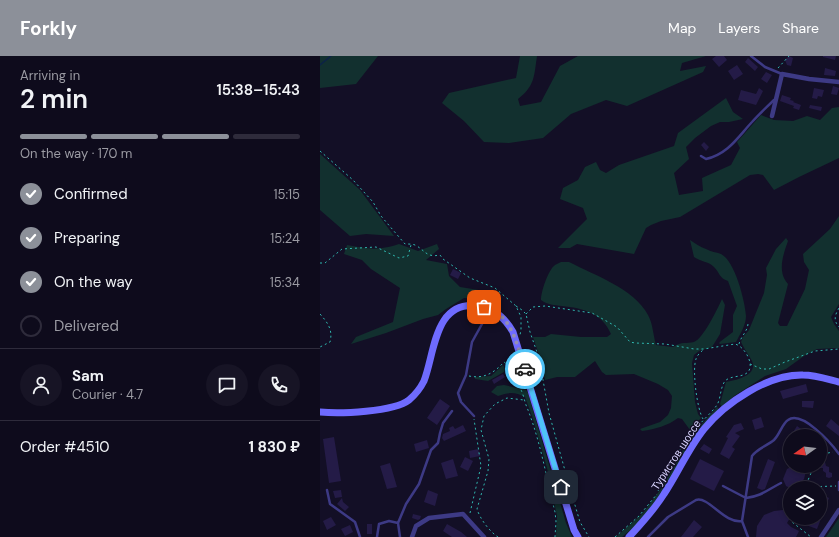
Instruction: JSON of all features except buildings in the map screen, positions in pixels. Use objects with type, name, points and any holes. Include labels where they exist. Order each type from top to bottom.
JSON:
[{"type":"main road","points":[[320,412],[333,413],[383,409],[408,400],[424,381],[439,326],[447,316],[456,310],[467,306],[489,308],[507,322],[513,332],[574,530],[578,537]]},
{"type":"main road","name":"Туристов шоссе","points":[[629,537],[649,516],[705,428],[726,408],[750,391],[767,382],[785,376],[804,375],[839,382]]},
{"type":"street","points":[[772,116],[782,74],[839,82]]},
{"type":"street","points":[[821,537],[839,510]]},
{"type":"street","points":[[412,537],[416,526],[429,518],[463,514],[484,537]]},
{"type":"lane","points":[[751,56],[765,67],[782,74]]},
{"type":"lane","points":[[701,156],[706,159],[715,157],[725,151],[776,98]]},
{"type":"lane","points":[[474,416],[461,402],[458,393],[466,375],[472,342],[482,324],[484,307]]},
{"type":"lane","points":[[400,537],[398,523],[406,504],[419,484],[431,450],[438,443],[443,424],[452,411]]},
{"type":"lane","points":[[748,537],[742,522],[752,456],[756,451],[773,440],[787,420],[796,417],[808,423],[838,452]]},
{"type":"lane","points":[[839,482],[839,490]]},
{"type":"lane","points":[[723,486],[746,498],[764,493],[770,488],[781,483]]},
{"type":"lane","points":[[327,490],[330,504],[355,522],[360,537]]},
{"type":"lane","points":[[648,537],[668,518],[700,499],[730,519],[737,522],[742,522]]},
{"type":"lane","points":[[377,537],[379,524],[388,521],[398,523]]},
{"type":"path","points":[[774,71],[789,56]]},
{"type":"path","points":[[320,151],[353,180],[373,202],[381,216],[405,244],[415,245],[426,254],[436,256],[440,255],[443,259],[470,278],[496,288],[526,314],[530,332],[539,358],[549,413],[565,471],[580,522],[589,537]]},
{"type":"path","points":[[320,263],[325,263],[342,249],[376,247],[399,258],[408,256],[411,244]]},
{"type":"path","points":[[516,306],[521,317],[521,330],[516,343]]},
{"type":"path","points":[[526,314],[533,306],[545,306],[592,313],[617,327],[630,342],[665,344],[686,348],[704,349],[735,344],[745,352],[750,364],[747,373],[727,380],[724,383],[718,404],[697,428],[686,437],[667,477],[654,498],[634,521],[615,537]]},
{"type":"path","points":[[839,308],[835,316],[836,323],[839,327]]},
{"type":"path","points":[[320,314],[327,323],[332,334],[330,342],[320,347]]},
{"type":"path","points":[[738,345],[740,338],[748,328],[748,323]]},
{"type":"path","points":[[704,349],[696,358],[695,366],[698,407],[704,420]]},
{"type":"path","points":[[750,364],[762,369],[769,369],[815,351],[839,349]]},
{"type":"path","points":[[472,376],[490,374],[504,362],[509,365]]},
{"type":"path","points":[[513,362],[509,365],[508,370],[510,379],[520,387],[541,452],[555,512],[555,537]]},
{"type":"path","points":[[498,537],[493,534],[478,514],[477,509],[488,471],[489,459],[481,430],[484,416],[495,404],[507,398],[525,400]]},
{"type":"path","points":[[468,520],[482,466],[474,416]]},
{"type":"path","points":[[827,454],[838,452]]},
{"type":"path","points":[[827,486],[838,486]]},
{"type":"path","points":[[796,525],[811,537]]},
{"type":"green space","points":[[320,56],[378,56],[356,84],[320,88]]},
{"type":"green space","points":[[520,56],[537,56],[531,85],[528,90],[518,99],[520,106],[541,102],[560,66],[578,56],[706,56],[682,63],[680,71],[706,66],[703,72],[627,106],[606,100],[571,114],[543,138],[509,143],[484,142],[464,121],[442,103],[449,93],[516,78]]},
{"type":"green space","points":[[726,98],[733,112],[743,119],[720,122],[711,126],[686,147],[689,159],[674,173],[679,195],[703,191],[702,178],[731,165],[740,148],[737,142],[761,115],[774,120],[793,121],[807,116],[820,120],[832,108],[839,107],[839,158],[774,190],[763,175],[750,175],[680,217],[661,221],[646,228],[634,254],[577,244],[570,248],[558,248],[587,219],[583,208],[560,199],[563,188],[578,180],[585,167],[596,162],[600,170],[606,173],[619,165],[674,146],[678,133]]},
{"type":"green space","points":[[320,154],[360,190],[394,236],[366,234],[350,236],[320,210]]},
{"type":"green space","points":[[839,216],[839,304],[831,317],[839,331],[839,348],[817,349],[786,369],[765,376],[734,396],[722,407],[720,404],[726,382],[745,376],[752,370],[752,361],[741,342],[749,330],[764,293],[767,275],[766,268],[776,249],[786,238],[788,241],[783,258],[782,269],[788,284],[778,323],[780,326],[787,326],[805,289],[809,270],[804,262],[803,254],[830,229]]},
{"type":"green space","points":[[690,240],[710,251],[721,254],[726,258],[735,273],[744,301],[746,316],[744,326],[736,342],[719,343],[733,332],[733,315],[737,306],[728,281],[721,277],[712,265],[694,257]]},
{"type":"green space","points":[[399,244],[418,251],[437,244],[439,249],[426,260],[447,264],[449,276],[460,287],[491,292],[488,299],[464,298],[438,315],[351,344],[356,337],[393,322],[400,288],[371,269],[362,260],[344,254],[347,245],[373,249],[385,248]]},
{"type":"green space","points":[[561,262],[569,262],[602,278],[624,290],[633,297],[650,318],[656,345],[673,347],[681,343],[694,342],[698,340],[710,323],[722,299],[725,305],[720,334],[712,347],[699,351],[694,355],[692,363],[695,402],[698,414],[701,418],[690,430],[682,419],[678,418],[657,428],[642,431],[640,429],[660,422],[668,415],[671,408],[672,396],[668,390],[658,384],[634,374],[606,375],[602,372],[595,361],[575,377],[557,377],[545,380],[533,337],[545,337],[551,334],[581,337],[607,337],[611,334],[602,321],[591,313],[577,308],[546,303],[541,300],[547,276],[555,265]]},
{"type":"green space","points":[[503,365],[505,369],[504,372],[488,381],[475,379],[475,377],[491,376]]},
{"type":"green space","points":[[504,385],[526,390],[528,393],[566,523],[572,537],[556,537],[557,516],[547,468],[525,397],[512,393],[498,396],[491,392],[497,386]]},
{"type":"green space","points":[[717,407],[719,410],[665,489],[640,522],[622,537],[616,537],[643,513],[660,490],[690,435]]},
{"type":"green space","points":[[839,518],[839,537],[826,537]]},
{"type":"waterway","points":[[320,65],[331,56]]},
{"type":"way so far","points":[[484,307],[489,308],[507,322],[513,332],[525,369]]},
{"type":"route","points":[[525,369],[561,487]]}]
